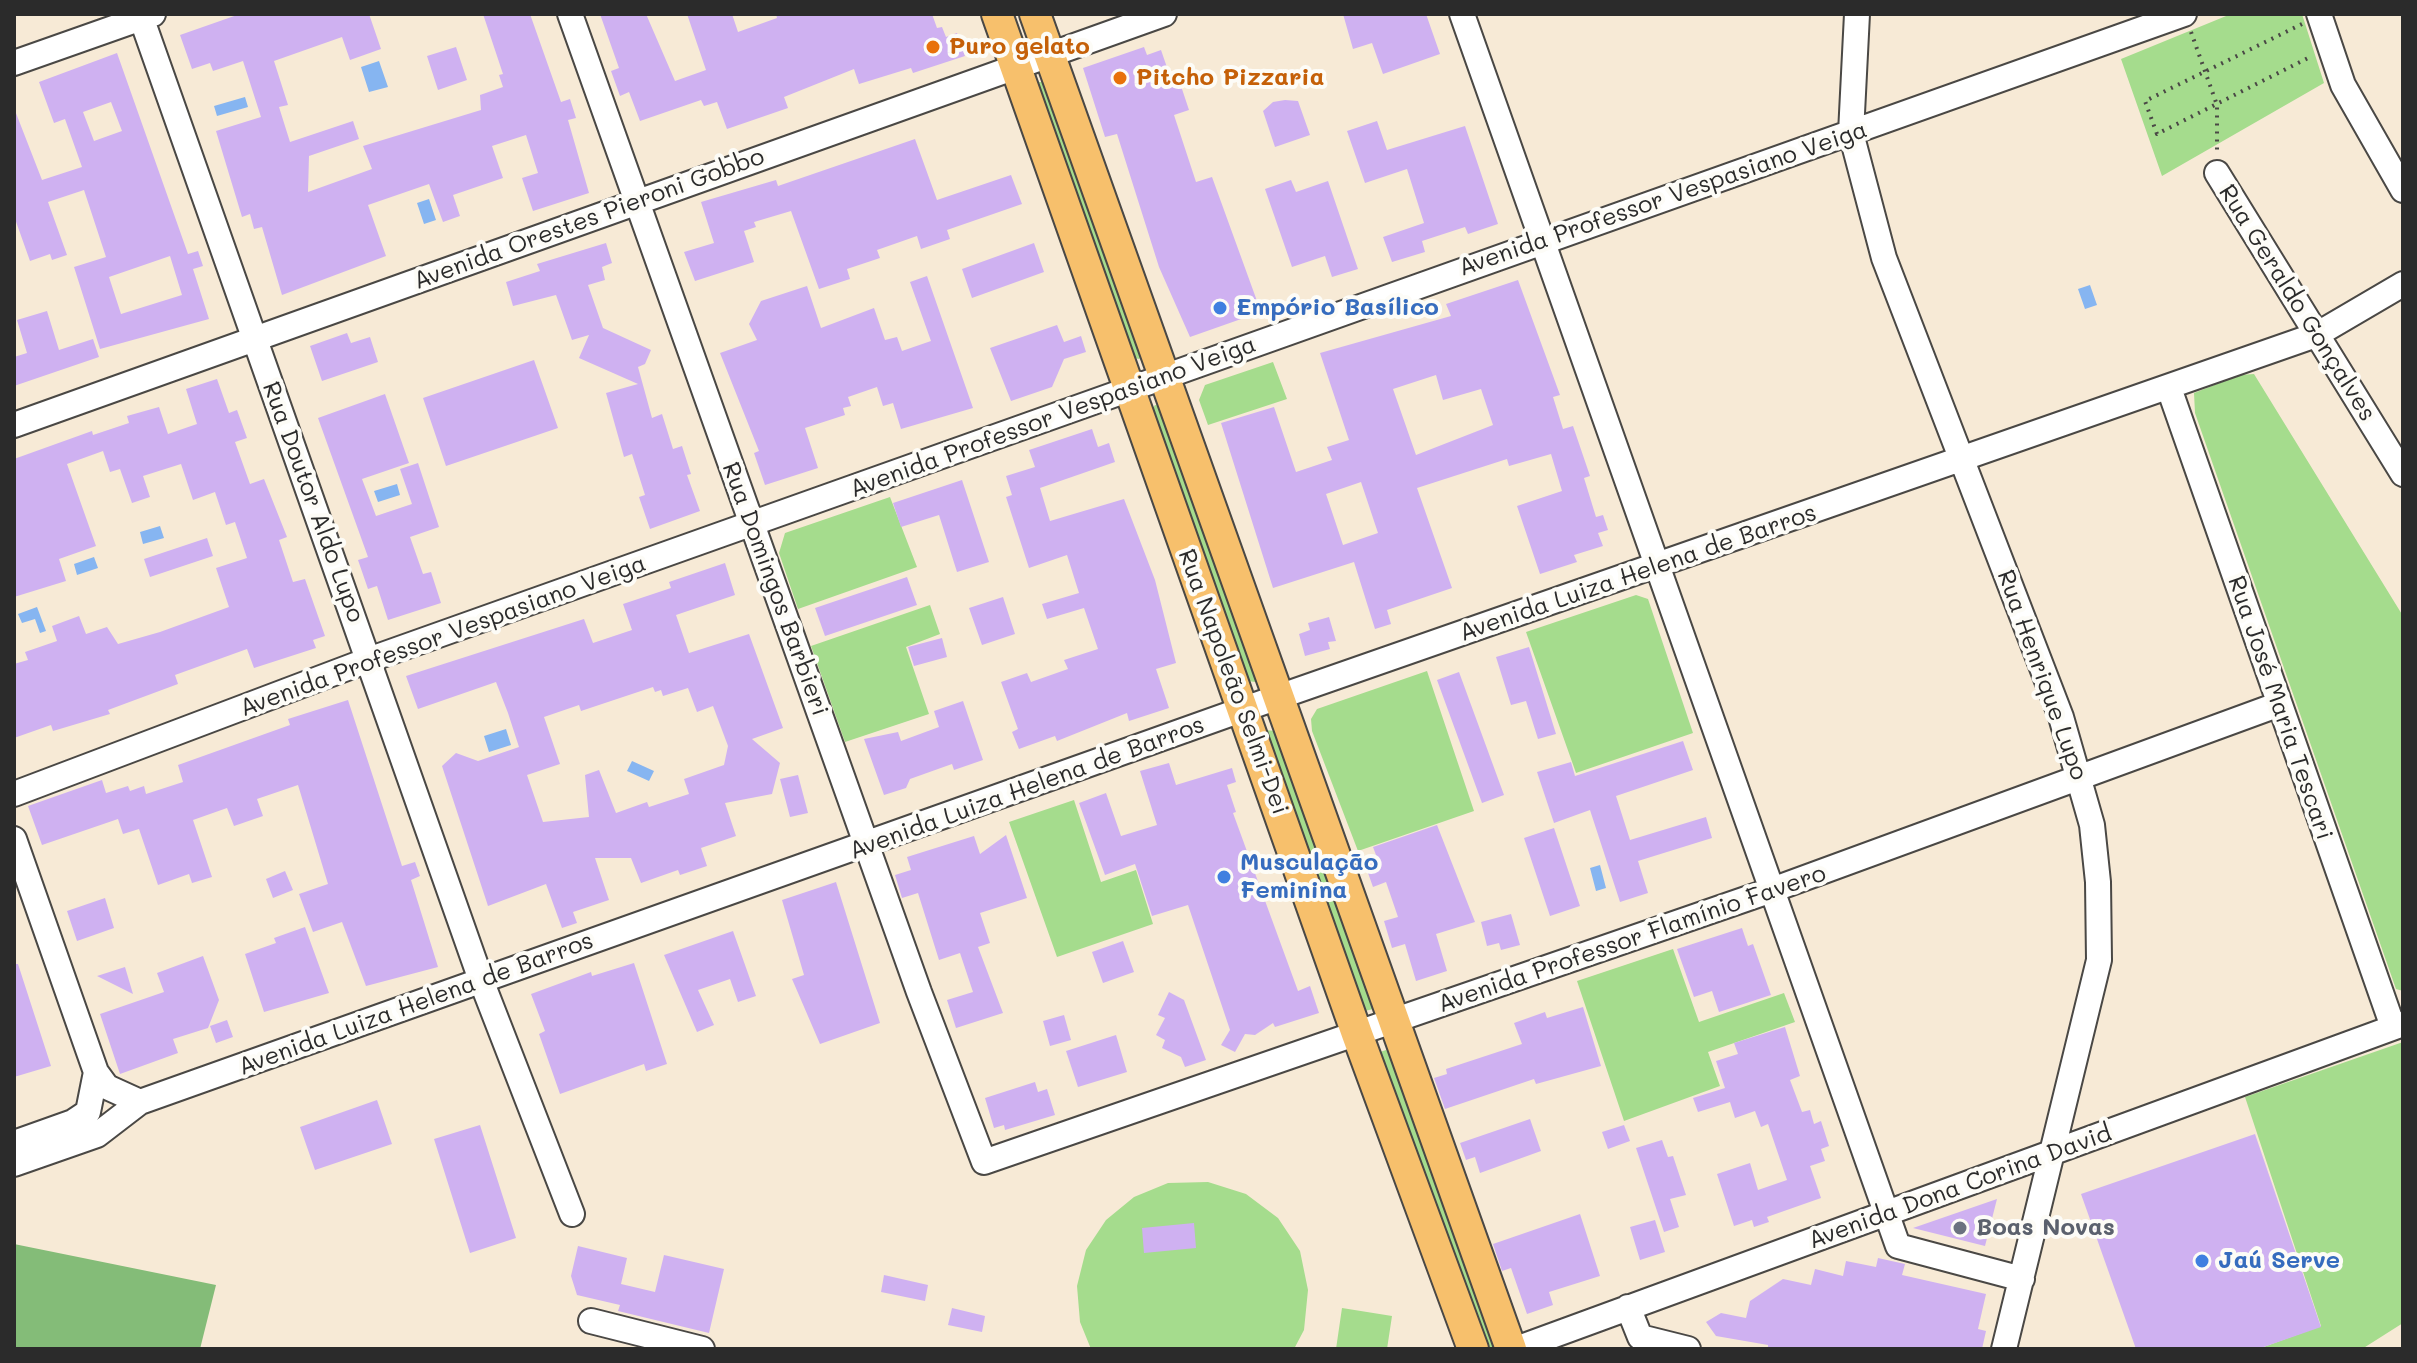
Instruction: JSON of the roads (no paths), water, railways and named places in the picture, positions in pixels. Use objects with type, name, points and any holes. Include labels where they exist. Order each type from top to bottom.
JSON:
[{"type":"main road","name":"Rua Napoleão Selmi-Dei","points":[[997,14],[1357,1034],[1473,1349]]},
{"type":"main road","name":"Rua Napoleão Selmi-Dei","points":[[1035,14],[1513,1349]]},
{"type":"street","name":"Rua Domingos Barbieri","points":[[570,14],[751,525],[984,1162]]},
{"type":"street","name":"Avenida Orestes Pieroni Gobbo","points":[[14,425],[1164,14]]},
{"type":"street","points":[[1462,14],[1898,1246],[2022,1279]]},
{"type":"street","name":"Rua Henrique Lupo","points":[[1857,14],[1851,133],[1884,258],[2061,717],[2092,825],[2098,882],[2099,960],[2004,1349]]},
{"type":"street","points":[[14,63],[145,15]]},
{"type":"street","name":"Rua Doutor Aldo Lupo","points":[[145,15],[254,339],[371,659],[481,980],[572,1214]]},
{"type":"street","points":[[2319,15],[2343,85],[2394,156],[2403,190]]},
{"type":"street","name":"Avenida Professor Vespasiano Veiga","points":[[14,794],[371,659],[1129,391],[1541,241],[2187,21]]},
{"type":"street","name":"Rua Geraldo Gonçalves","points":[[2217,173],[2403,474]]},
{"type":"street","name":"Avenida Luiza Helena de Barros","points":[[14,1164],[97,1135],[140,1102],[1244,709],[2316,335],[2403,284]]},
{"type":"street","name":"Rua José Maria Tescari","points":[[2169,388],[2277,705],[2398,1025]]},
{"type":"street","name":"Avenida Professor Flamínio Favero","points":[[984,1162],[1772,890],[2081,780],[2277,705]]},
{"type":"street","points":[[14,839],[96,1072],[107,1087],[140,1102]]},
{"type":"street","name":"Avenida Dona Corina David","points":[[1513,1349],[2052,1155],[2398,1025]]},
{"type":"street","points":[[14,1143],[73,1122],[88,1112],[96,1072]]},
{"type":"street","points":[[1628,1307],[1640,1337],[1688,1349]]},
{"type":"street","points":[[591,1321],[702,1349]]},
{"type":"water","points":[[379,61],[388,87],[369,92],[361,67]]},
{"type":"water","points":[[245,97],[248,107],[217,116],[214,106]]},
{"type":"water","points":[[429,199],[436,220],[424,224],[417,203]]},
{"type":"water","points":[[2090,285],[2097,305],[2085,309],[2078,289]]},
{"type":"water","points":[[397,484],[400,495],[378,502],[374,491]]},
{"type":"water","points":[[160,526],[164,538],[143,544],[140,532]]},
{"type":"water","points":[[94,557],[98,568],[77,575],[74,564]]},
{"type":"water","points":[[37,607],[46,631],[40,633],[35,619],[22,623],[18,614]]},
{"type":"water","points":[[506,729],[511,745],[489,752],[484,736]]},
{"type":"water","points":[[632,761],[654,771],[649,781],[627,771]]},
{"type":"water","points":[[1600,865],[1606,888],[1596,891],[1590,868]]},
{"type":"place","name":"Puro gelato","points":[[933,47]]},
{"type":"place","name":"Pitcho Pizzaria","points":[[1120,78]]},
{"type":"place","name":"Empório Basílico","points":[[1220,308]]},
{"type":"place","name":"Musculação Feminina","points":[[1224,877]]},
{"type":"place","name":"Boas Novas","points":[[1960,1228]]},
{"type":"place","name":"Jaú Serve","points":[[2202,1261]]}]
